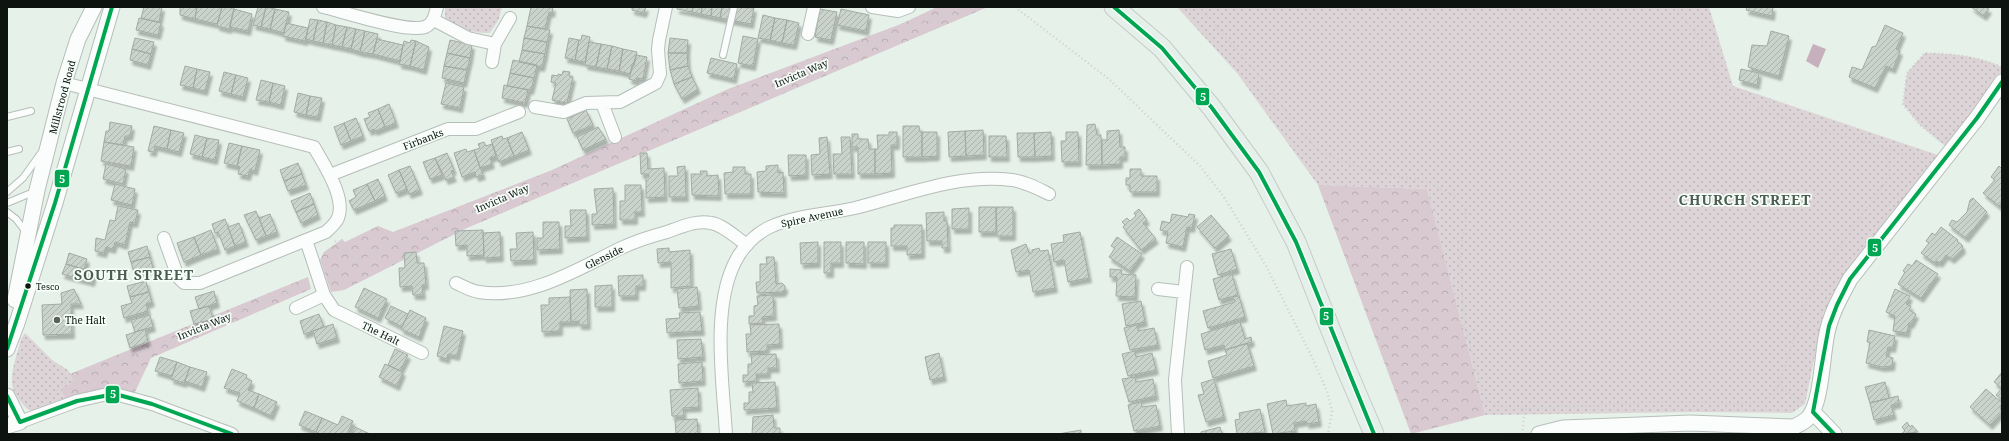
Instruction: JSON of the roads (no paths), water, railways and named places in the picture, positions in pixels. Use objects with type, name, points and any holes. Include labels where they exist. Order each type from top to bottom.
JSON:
[{"type":"main road","points":[[1114,7],[1162,48],[1212,108],[1259,172],[1296,242],[1345,366],[1374,434]]},
{"type":"street","name":"Millstrood Road","points":[[7,340],[37,190],[64,84],[78,39],[94,7]]},
{"type":"street","points":[[323,7],[410,28],[425,26],[434,20],[437,7]]},
{"type":"street","points":[[535,107],[564,112],[586,102],[602,104],[620,102],[648,88],[659,79],[658,50],[666,7]]},
{"type":"street","points":[[808,34],[814,7]]},
{"type":"street","points":[[872,7],[898,11],[909,7]]},
{"type":"street","name":"Millstrood Road","points":[[7,350],[17,323],[52,210],[84,89],[92,50],[111,10]]},
{"type":"street","points":[[492,62],[495,44],[510,18]]},
{"type":"street","points":[[434,20],[468,38],[495,44]]},
{"type":"street","points":[[1539,434],[1563,428],[1690,423],[1794,427],[1809,418],[1813,412],[1818,393],[1827,332],[1836,306],[1850,279],[1935,168],[1977,118],[2002,82]]},
{"type":"street","points":[[64,84],[314,147],[330,175],[340,208],[337,220],[326,232],[200,283],[184,283],[178,277],[164,238]]},
{"type":"street","name":"Millstrood Road","points":[[37,190],[53,182],[84,89]]},
{"type":"street","points":[[602,104],[615,137]]},
{"type":"street","name":"Firbanks","points":[[330,175],[448,129],[476,129],[519,112]]},
{"type":"street","name":"Spire Avenue","points":[[726,434],[721,337],[723,302],[733,266],[747,245],[761,232],[779,224],[856,208],[938,184],[991,179],[1012,180],[1031,184],[1049,194]]},
{"type":"street","name":"Glenside","points":[[456,283],[478,292],[505,292],[520,290],[548,282],[588,265],[622,247],[693,224],[711,223],[718,225],[747,245]]},
{"type":"street","name":"The Halt","points":[[306,240],[324,295],[334,310],[422,354]]},
{"type":"street","points":[[1178,434],[1174,380],[1187,266]]},
{"type":"street","points":[[1158,289],[1184,292]]},
{"type":"street","points":[[296,308],[324,295]]},
{"type":"street","points":[[7,396],[13,424],[77,400],[115,394],[152,404],[207,429],[232,434]]},
{"type":"street","points":[[1813,412],[1834,434]]},
{"type":"lane","points":[[723,55],[734,7]]},
{"type":"lane","points":[[7,117],[31,110]]},
{"type":"lane","points":[[7,192],[23,178],[50,141]]},
{"type":"lane","points":[[7,152],[19,149]]},
{"type":"lane","points":[[7,203],[37,190]]},
{"type":"lane","points":[[7,212],[16,219],[28,235]]},
{"type":"place","name":"Tesco","points":[[28,286]]},
{"type":"place","name":"The Halt","points":[[57,320]]},
{"type":"district","name":"CHURCH STREET","points":[[1745,200]]},
{"type":"district","name":"SOUTH STREET","points":[[134,275]]}]
